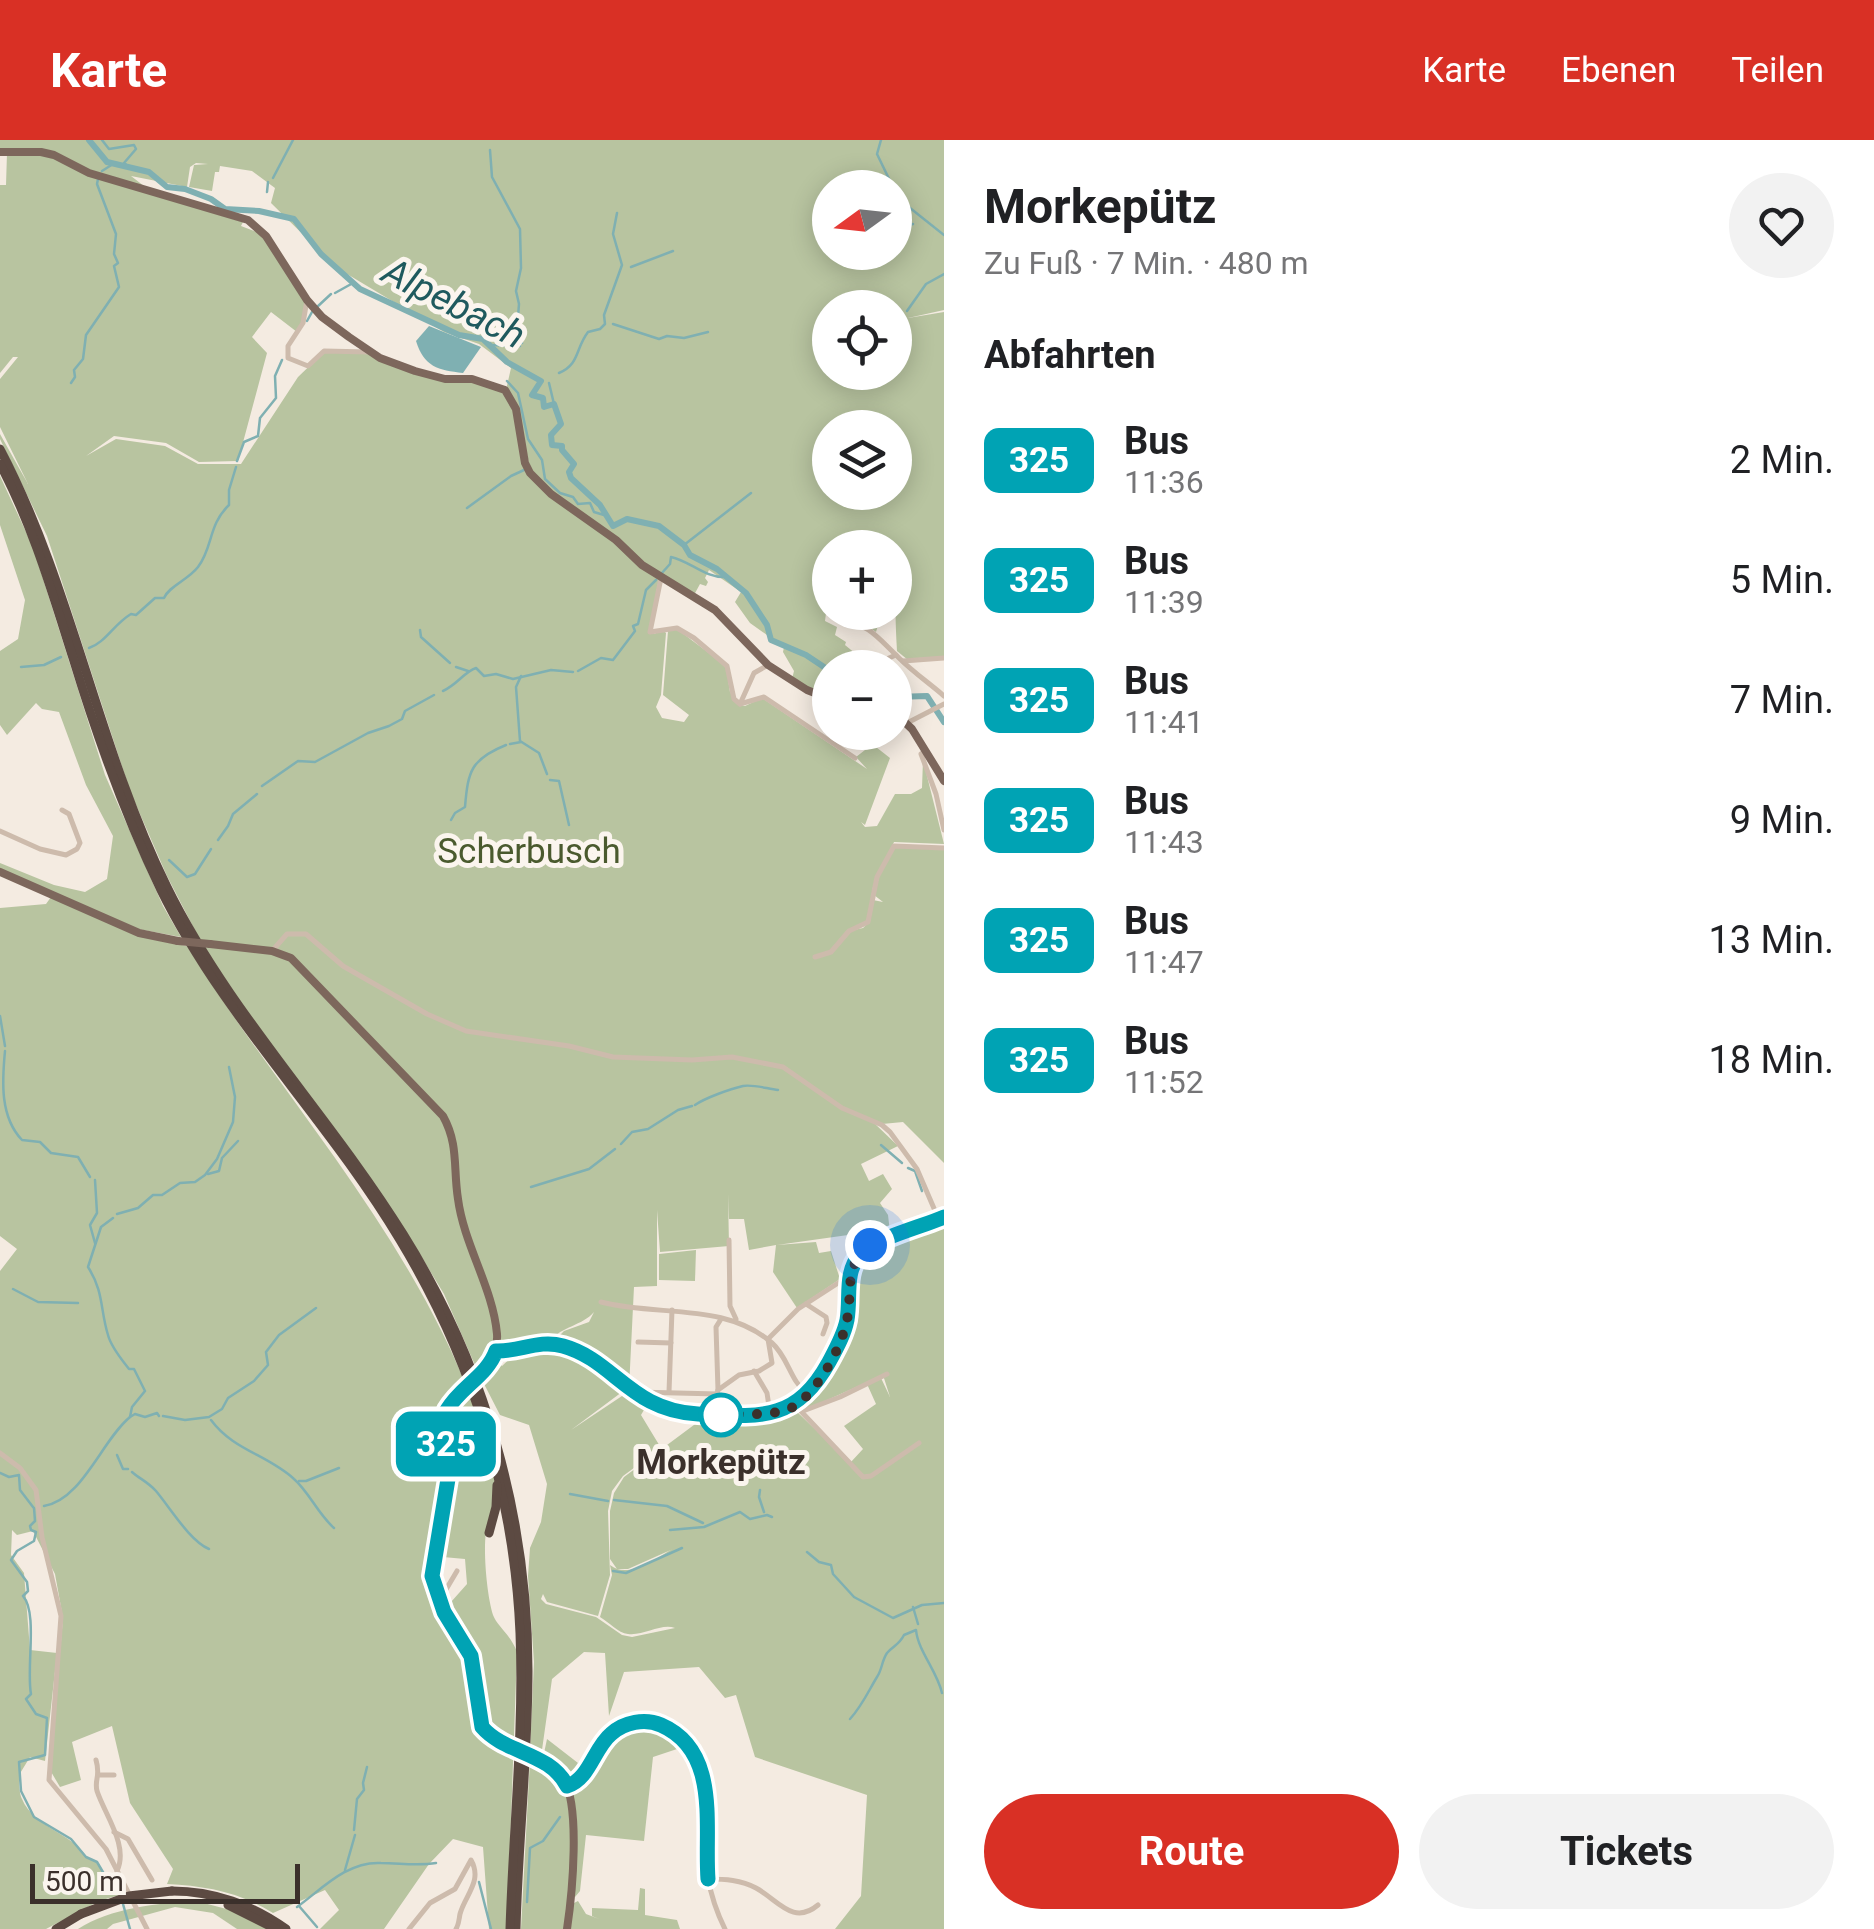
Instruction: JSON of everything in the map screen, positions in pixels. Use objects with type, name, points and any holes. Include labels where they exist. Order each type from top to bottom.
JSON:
[{"type":"highway","points":[[0,450],[41,538],[112,758],[168,889],[245,1014],[404,1234],[455,1327],[480,1390],[497,1442],[517,1531],[526,1614],[526,1764],[513,1929]]},
{"type":"highway","points":[[0,464],[45,568],[106,760],[162,892],[195,952],[239,1018],[399,1238],[461,1358],[498,1473],[516,1578],[521,1680],[513,1929]]},
{"type":"highway","points":[[489,1533],[496,1507],[498,1473]]},
{"type":"highway","points":[[512,1633],[521,1680]]},
{"type":"highway","points":[[56,1929],[130,1896],[199,1893],[241,1904],[286,1929]]},
{"type":"highway","points":[[172,1894],[218,1902],[276,1929]]},
{"type":"highway","points":[[66,1929],[82,1917]]},
{"type":"main road","points":[[0,152],[41,152],[114,180],[256,224],[307,300],[328,322],[373,352],[432,377],[472,379],[505,390],[514,402],[530,473],[551,494],[616,540],[636,561],[715,610],[768,664],[812,692]]},
{"type":"main road","points":[[912,730],[944,780]]},
{"type":"main road","points":[[0,872],[139,933],[272,951],[291,958],[424,1095],[452,1133],[458,1200],[495,1322],[496,1351],[484,1370],[452,1400],[446,1416],[448,1479],[432,1576],[440,1600],[471,1656],[482,1727],[558,1772],[567,1786],[573,1857],[567,1929]]},
{"type":"street","points":[[307,300],[303,323],[288,346],[288,358],[308,366],[324,351],[373,352]]},
{"type":"street","points":[[661,578],[650,632],[677,628],[694,638],[727,666],[734,699],[740,704]]},
{"type":"street","points":[[871,630],[892,650]]},
{"type":"street","points":[[912,659],[944,658]]},
{"type":"street","points":[[740,704],[754,673],[768,664]]},
{"type":"street","points":[[912,669],[944,696]]},
{"type":"street","points":[[740,704],[764,697],[855,758]]},
{"type":"street","points":[[912,719],[938,706]]},
{"type":"street","points":[[926,752],[921,754],[944,830]]},
{"type":"street","points":[[0,832],[66,855],[77,850],[80,842],[69,814],[62,810]]},
{"type":"street","points":[[816,957],[831,952],[850,931],[868,922],[877,877],[894,846],[944,848]]},
{"type":"street","points":[[272,951],[286,934],[306,934],[343,966],[427,1014],[466,1031],[569,1046],[614,1057],[732,1057],[783,1067],[842,1108],[890,1132],[917,1169],[941,1218],[870,1245],[856,1260],[849,1276],[847,1322],[842,1338],[807,1394],[796,1405],[770,1413],[709,1415],[672,1410],[632,1392],[581,1353],[566,1347],[538,1343],[496,1351]]},
{"type":"street","points":[[730,1240],[730,1306],[736,1318],[780,1351],[795,1382],[807,1394]]},
{"type":"street","points":[[768,1339],[806,1304],[849,1276]]},
{"type":"street","points":[[601,1302],[736,1318]]},
{"type":"street","points":[[806,1304],[826,1318],[823,1334]]},
{"type":"street","points":[[669,1392],[672,1310]]},
{"type":"street","points":[[709,1415],[718,1392],[716,1327],[721,1319]]},
{"type":"street","points":[[632,1392],[718,1392],[739,1375],[772,1363],[768,1339]]},
{"type":"street","points":[[638,1342],[671,1343]]},
{"type":"street","points":[[754,1371],[768,1393],[770,1413]]},
{"type":"street","points":[[803,1411],[840,1398],[886,1374]]},
{"type":"street","points":[[796,1405],[862,1478],[871,1476],[919,1443]]},
{"type":"street","points":[[0,1453],[20,1468],[36,1490],[42,1537],[61,1616],[49,1780],[100,1840],[147,1929]]},
{"type":"street","points":[[440,1600],[456,1571]]},
{"type":"street","points":[[567,1786],[580,1780],[614,1731],[642,1721],[676,1732],[694,1757],[707,1798],[708,1879],[724,1929]]},
{"type":"street","points":[[96,1760],[100,1775],[96,1789],[114,1832],[121,1861],[118,1871]]},
{"type":"street","points":[[100,1775],[114,1775]]},
{"type":"street","points":[[114,1832],[128,1839],[152,1880]]},
{"type":"street","points":[[409,1929],[430,1903],[455,1889],[470,1860],[475,1868],[472,1890],[456,1929]]},
{"type":"street","points":[[708,1879],[742,1882],[794,1914],[808,1913],[818,1905]]},
{"type":"green space","name":"Scherbusch","points":[[0,140],[944,140],[944,310],[912,317],[912,290],[812,290],[812,390],[912,390],[912,317],[944,312],[944,657],[912,660],[912,650],[897,650],[896,630],[912,630],[912,530],[812,530],[812,630],[836,630],[835,635],[851,650],[812,650],[812,689],[792,679],[794,671],[784,647],[750,623],[735,602],[741,592],[709,570],[706,586],[700,584],[694,595],[648,568],[616,539],[551,494],[531,472],[515,401],[506,390],[511,368],[479,344],[444,332],[337,268],[271,203],[275,188],[252,171],[220,166],[212,191],[189,187],[194,165],[208,164],[196,163],[190,167],[187,187],[131,176],[157,196],[243,222],[241,226],[262,234],[306,302],[297,332],[271,312],[252,337],[267,353],[238,461],[199,462],[166,443],[114,436],[86,456],[116,439],[165,446],[198,464],[241,464],[298,377],[324,352],[372,353],[431,378],[472,380],[505,392],[514,409],[529,474],[549,495],[615,540],[659,579],[649,628],[654,634],[663,630],[666,633],[661,695],[656,707],[662,718],[684,722],[689,715],[663,695],[668,631],[677,629],[726,666],[730,692],[739,705],[762,698],[812,732],[812,750],[839,750],[867,769],[856,757],[865,750],[880,750],[890,758],[865,825],[861,822],[865,827],[877,826],[895,794],[911,794],[922,788],[923,760],[944,844],[894,842],[873,887],[867,921],[849,931],[863,928],[870,921],[873,900],[883,902],[874,895],[895,846],[944,849],[944,1163],[903,1122],[872,1121],[898,1146],[861,1164],[869,1181],[883,1174],[892,1189],[880,1203],[888,1215],[890,1232],[861,1249],[855,1247],[854,1238],[848,1235],[777,1245],[816,1242],[819,1253],[831,1251],[840,1279],[797,1308],[773,1272],[776,1245],[749,1250],[744,1219],[729,1219],[728,1194],[729,1246],[660,1252],[657,1210],[657,1286],[634,1287],[629,1388],[581,1351],[553,1342],[564,1331],[589,1322],[594,1312],[560,1332],[550,1341],[492,1351],[478,1372],[444,1294],[407,1233],[203,946],[130,791],[47,536],[0,439],[0,434],[28,484],[0,427],[0,379],[18,357],[13,357],[0,373],[0,185],[6,185],[7,153],[0,154]]},
{"type":"green space","points":[[0,476],[33,547],[105,775],[163,906],[181,937],[138,929],[0,870],[0,863],[54,885],[85,892],[107,879],[113,836],[86,785],[59,712],[42,709],[36,703],[7,735],[0,725],[0,651],[18,639],[25,600],[0,525]]},
{"type":"green space","points":[[51,897],[166,942],[187,946],[378,1221],[444,1337],[472,1400],[490,1455],[495,1488],[485,1541],[487,1586],[493,1615],[517,1652],[507,1929],[489,1929],[483,1847],[453,1839],[429,1864],[384,1929],[320,1929],[339,1910],[325,1890],[273,1913],[222,1891],[167,1884],[173,1869],[130,1803],[112,1726],[72,1742],[81,1780],[60,1787],[50,1770],[63,1618],[55,1574],[33,1531],[17,1535],[12,1530],[11,1555],[24,1573],[30,1650],[57,1653],[45,1761],[30,1757],[19,1775],[21,1797],[35,1817],[73,1842],[87,1858],[97,1861],[123,1894],[99,1901],[46,1929],[0,1929],[0,1271],[17,1249],[0,1236],[0,908],[46,904]],"holes":[[[432,1556],[465,1559],[467,1584],[443,1611],[430,1576]]]},
{"type":"green space","points":[[944,1220],[944,1929],[835,1929],[861,1896],[867,1795],[755,1757],[736,1695],[725,1698],[699,1667],[624,1672],[609,1716],[605,1653],[584,1652],[552,1679],[541,1757],[530,1752],[534,1662],[528,1576],[530,1548],[541,1522],[547,1484],[529,1425],[500,1415],[481,1378],[497,1361],[502,1366],[520,1349],[550,1345],[566,1348],[626,1389],[571,1430],[625,1394],[631,1393],[648,1403],[641,1415],[661,1448],[623,1476],[612,1491],[608,1511],[610,1575],[598,1616],[547,1602],[543,1594],[541,1599],[546,1604],[596,1617],[622,1635],[632,1637],[675,1628],[628,1634],[600,1617],[612,1575],[610,1565],[617,1569],[610,1559],[614,1493],[624,1477],[706,1416],[766,1416],[793,1408],[850,1463],[863,1449],[844,1426],[876,1404],[867,1384],[881,1378],[890,1397],[883,1375],[805,1410],[798,1405],[825,1372],[842,1342],[850,1280],[858,1260],[880,1243]],"holes":[[[673,1549],[634,1569],[625,1570],[618,1569],[628,1569]]]},
{"type":"green space","points":[[696,1250],[695,1281],[659,1280],[659,1254]]},
{"type":"green space","points":[[630,1716],[634,1726],[661,1730],[683,1747],[653,1757],[644,1841],[586,1835],[580,1891],[575,1897],[570,1779],[543,1758],[547,1739],[578,1763],[616,1722]]},
{"type":"green space","points":[[530,1759],[552,1769],[568,1800],[572,1845],[565,1929],[521,1929]]},
{"type":"green space","points":[[640,1888],[645,1889],[645,1915],[677,1920],[680,1929],[568,1929],[572,1904],[578,1901],[586,1914],[599,1919],[592,1916],[592,1908],[638,1910]]},
{"type":"green space","points":[[196,1901],[238,1912],[270,1929],[237,1929],[213,1913],[175,1907],[107,1929],[78,1929],[120,1911]]},
{"type":"water","points":[[429,326],[481,347],[463,373],[439,368],[423,357],[416,341]]},
{"type":"waterway","name":"Alpebach","points":[[89,140],[107,162],[149,172],[167,187],[185,189],[225,209],[294,219],[321,254],[360,289],[459,335],[483,339],[507,362],[541,381],[532,395],[543,398],[544,407],[554,404],[561,424],[551,435],[552,445],[562,446],[574,464],[569,472],[571,478],[600,505],[613,526],[627,519],[659,526],[684,545],[690,555],[717,569],[746,593],[767,625],[771,640],[812,659]]},
{"type":"waterway","points":[[102,140],[109,149],[134,145],[136,149],[124,163],[129,167]]},
{"type":"waterway","points":[[273,178],[293,140]]},
{"type":"waterway","points":[[881,140],[877,154],[885,170]]},
{"type":"waterway","points":[[490,150],[492,177],[520,229],[521,268],[516,291],[517,329],[522,343]]},
{"type":"waterway","points":[[102,171],[113,164]]},
{"type":"waterway","points":[[71,383],[74,370],[83,359],[86,335],[119,287],[114,266],[118,263],[114,254],[116,234],[98,179]]},
{"type":"waterway","points":[[267,192],[268,182]]},
{"type":"waterway","points":[[912,210],[944,235]]},
{"type":"waterway","points":[[559,373],[574,361],[588,332],[605,324],[604,315],[622,265],[613,234],[617,213]]},
{"type":"waterway","points":[[631,267],[673,251]]},
{"type":"waterway","points":[[912,304],[926,284],[944,274]]},
{"type":"waterway","points":[[335,293],[353,283]]},
{"type":"waterway","points":[[317,307],[331,294]]},
{"type":"waterway","points":[[307,321],[312,312]]},
{"type":"waterway","points":[[613,324],[659,339],[708,332]]},
{"type":"waterway","points":[[491,345],[520,346]]},
{"type":"waterway","points":[[237,461],[244,442],[258,436],[260,418],[276,398],[275,376],[282,360]]},
{"type":"waterway","points":[[507,381],[518,393],[528,439],[542,460],[545,479],[578,504],[590,503],[594,512],[604,515]]},
{"type":"waterway","points":[[549,383],[554,404]]},
{"type":"waterway","points":[[89,648],[125,618],[136,615],[155,598],[164,598],[198,567],[217,520],[229,505],[236,467]]},
{"type":"waterway","points":[[467,508],[524,470]]},
{"type":"waterway","points":[[684,545],[751,493]]},
{"type":"waterway","points":[[661,574],[671,557],[725,577]]},
{"type":"waterway","points":[[578,671],[601,658],[613,660],[635,631],[633,626],[638,624],[646,590],[656,580]]},
{"type":"waterway","points":[[420,630],[421,637],[450,663]]},
{"type":"waterway","points":[[21,667],[44,665],[61,657]]},
{"type":"waterway","points":[[456,667],[468,671]]},
{"type":"waterway","points":[[443,691],[476,668],[484,676],[496,674],[513,679],[551,670],[573,672]]},
{"type":"waterway","points":[[521,676],[516,687],[520,741],[539,753],[547,774]]},
{"type":"waterway","points":[[262,786],[298,761],[315,762],[389,726],[402,719],[405,711],[434,695]]},
{"type":"waterway","name":"Alpebach","points":[[912,696],[927,696],[944,722]]},
{"type":"waterway","points":[[510,744],[521,742]]},
{"type":"waterway","points":[[451,820],[465,807],[470,775],[478,761],[506,745]]},
{"type":"waterway","points":[[550,780],[559,781],[569,825]]},
{"type":"waterway","points":[[218,840],[233,814],[257,794]]},
{"type":"waterway","points":[[169,860],[187,877],[195,874],[211,849]]},
{"type":"waterway","points":[[0,1016],[5,1046]]},
{"type":"waterway","points":[[5,1051],[4,1099],[15,1131],[22,1140],[40,1142],[51,1153],[78,1157],[90,1177]]},
{"type":"waterway","points":[[117,1214],[138,1208],[153,1195],[162,1195],[180,1183],[195,1182],[205,1175],[217,1159],[233,1122],[235,1097],[229,1067]]},
{"type":"waterway","points":[[695,1105],[743,1086],[778,1090]]},
{"type":"waterway","points":[[621,1144],[632,1132],[648,1129],[692,1106]]},
{"type":"waterway","points":[[208,1174],[219,1171],[222,1158],[238,1141]]},
{"type":"waterway","points":[[881,1145],[902,1163]]},
{"type":"waterway","points":[[531,1187],[589,1169],[615,1149]]},
{"type":"waterway","points":[[908,1168],[915,1171],[922,1191]]},
{"type":"waterway","points":[[95,1180],[97,1213],[90,1225],[95,1243]]},
{"type":"waterway","points":[[44,1506],[70,1493],[81,1481],[145,1391],[134,1369],[129,1369],[112,1344],[88,1267],[101,1227],[113,1218]]},
{"type":"waterway","points":[[13,1289],[38,1302],[78,1303]]},
{"type":"waterway","points":[[163,1416],[185,1420],[209,1417],[222,1409],[228,1398],[254,1381],[268,1365],[266,1352],[279,1335],[316,1308]]},
{"type":"waterway","points":[[130,1417],[157,1413],[159,1416]]},
{"type":"waterway","points":[[211,1420],[240,1446],[294,1479],[334,1528]]},
{"type":"waterway","points":[[117,1455],[123,1469],[128,1469]]},
{"type":"waterway","points":[[299,1481],[339,1468]]},
{"type":"waterway","points":[[132,1472],[153,1488],[188,1532],[209,1549]]},
{"type":"waterway","points":[[0,1473],[9,1477],[19,1475],[20,1490],[33,1507]]},
{"type":"waterway","points":[[760,1490],[764,1512]]},
{"type":"waterway","points":[[570,1494],[608,1501]]},
{"type":"waterway","points":[[614,1500],[667,1506],[703,1523]]},
{"type":"waterway","points":[[34,1508],[35,1521],[30,1526],[36,1532],[34,1541],[17,1551],[11,1560],[27,1582],[28,1591],[23,1596],[31,1628],[31,1694],[26,1699],[36,1714],[47,1718],[45,1755],[19,1762],[21,1791],[34,1817],[71,1839],[86,1857],[97,1862],[121,1896]]},
{"type":"waterway","points":[[670,1530],[704,1527],[740,1512],[750,1519],[772,1517]]},
{"type":"waterway","points":[[613,1571],[626,1573],[682,1548]]},
{"type":"waterway","points":[[807,1552],[819,1562],[831,1565],[833,1574],[854,1597],[893,1618],[922,1605],[944,1603]]},
{"type":"waterway","points":[[913,1607],[918,1624]]},
{"type":"waterway","points":[[850,1719],[879,1674],[887,1653],[904,1635],[916,1630],[942,1693]]},
{"type":"waterway","points":[[354,1830],[357,1799],[364,1790],[367,1767]]},
{"type":"waterway","points":[[527,1902],[530,1848],[543,1841],[560,1817]]},
{"type":"waterway","points":[[345,1870],[355,1835]]},
{"type":"waterway","points":[[297,1907],[357,1866],[436,1863]]},
{"type":"waterway","points":[[479,1882],[491,1929]]},
{"type":"waterway","points":[[123,1904],[130,1929]]},
{"type":"waterway","points":[[299,1906],[317,1927]]},
{"type":"bus line","name":"325","points":[[708,1879],[707,1798],[694,1757],[676,1732],[654,1722],[628,1724],[608,1736],[580,1780],[567,1786],[553,1767],[505,1744],[482,1727],[474,1665],[444,1612],[432,1576],[448,1479],[447,1410],[452,1400],[488,1366],[496,1351],[538,1343],[581,1353],[632,1392],[672,1410],[709,1415],[764,1414],[790,1408],[814,1386],[842,1338],[847,1322],[849,1276],[863,1250],[944,1217]]},
{"type":"place","name":"Morkepütz","points":[[721,1415]]},
{"type":"route","points":[[721,1415],[784,1410],[807,1394],[842,1338],[847,1322],[849,1276],[856,1260],[870,1245]]}]
